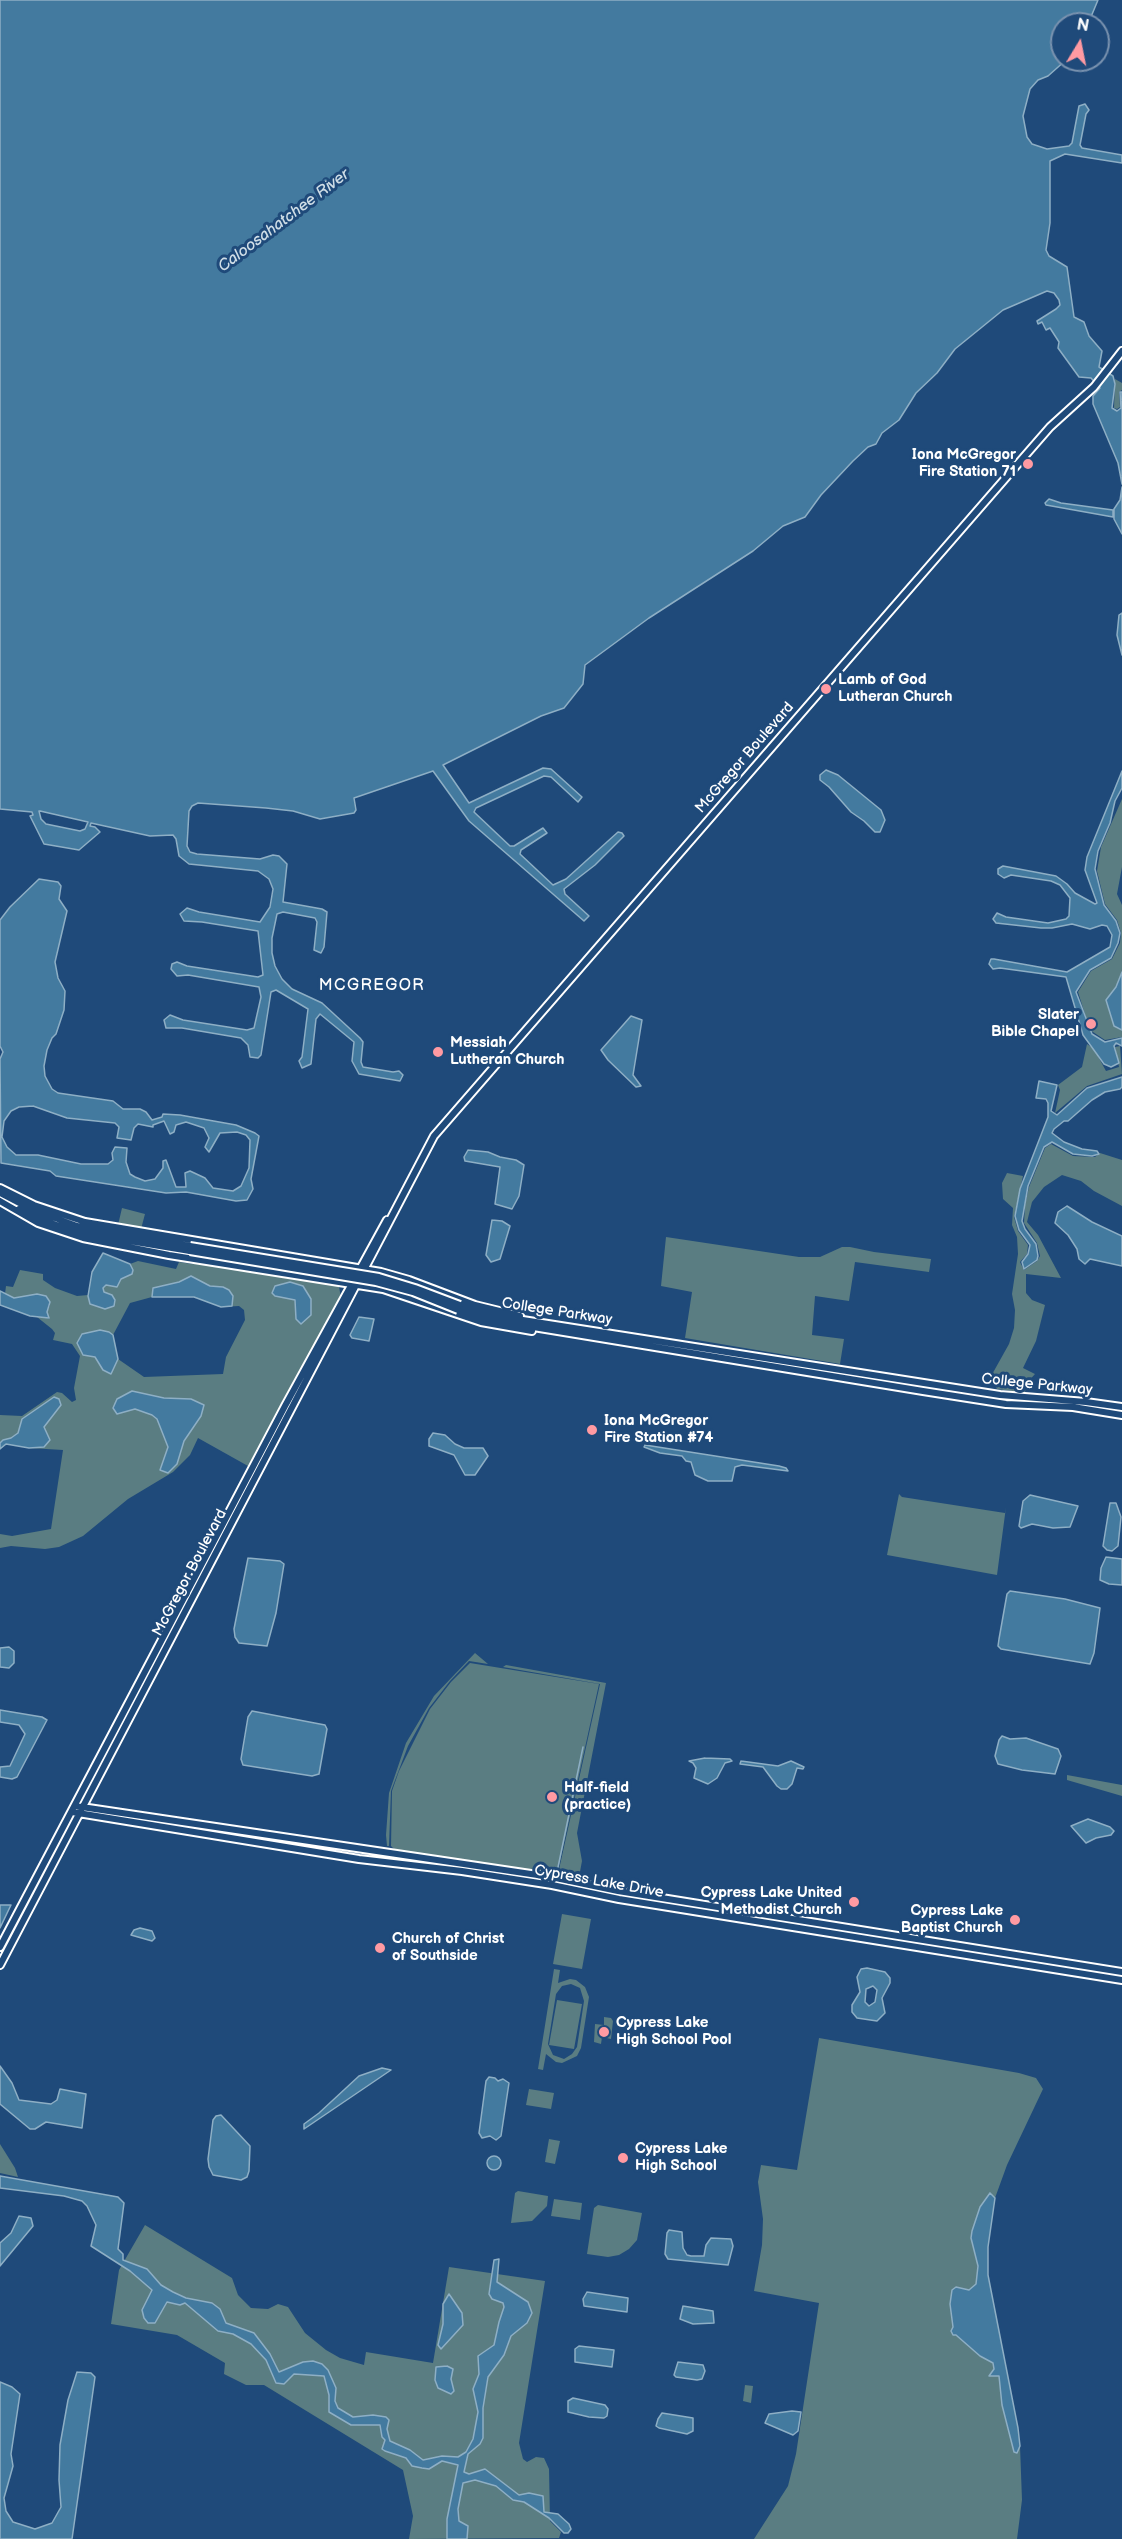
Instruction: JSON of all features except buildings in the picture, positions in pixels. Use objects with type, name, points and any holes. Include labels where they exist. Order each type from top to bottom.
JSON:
[{"type":"main road","name":"McGregor Boulevard","points":[[0,1965],[77,1810],[276,1424],[346,1302],[371,1249],[434,1136],[1036,442],[1094,387],[1122,351]]},
{"type":"main road","points":[[0,1188],[63,1216],[101,1226],[346,1266],[378,1288],[488,1324],[522,1330],[562,1329]]},
{"type":"main road","name":"College Parkway","points":[[0,1193],[33,1210],[77,1226],[190,1249]]},
{"type":"main road","name":"McGregor Boulevard","points":[[359,1277],[373,1256],[403,1193]]},
{"type":"main road","points":[[0,1200],[25,1217],[70,1235],[169,1255],[260,1263],[268,1269],[337,1281],[384,1272]]},
{"type":"main road","name":"College Parkway","points":[[0,1200],[72,1230],[376,1282],[459,1307],[562,1329],[1006,1404],[1073,1407],[1122,1414]]},
{"type":"main road","points":[[337,1265],[357,1262],[371,1249]]},
{"type":"main road","points":[[257,1252],[260,1263]]},
{"type":"main road","points":[[260,1263],[271,1254]]},
{"type":"main road","points":[[373,1256],[374,1264],[384,1272],[475,1305],[562,1329]]},
{"type":"main road","points":[[337,1265],[342,1273],[337,1281]]},
{"type":"main road","points":[[378,1288],[379,1280],[384,1272]]},
{"type":"main road","points":[[337,1281],[345,1289],[346,1302]]},
{"type":"main road","points":[[346,1302],[363,1290],[378,1288]]},
{"type":"main road","name":"College Parkway","points":[[562,1329],[1004,1395],[1122,1407]]},
{"type":"main road","points":[[847,1378],[848,1370]]},
{"type":"main road","name":"McGregor Boulevard","points":[[0,1947],[38,1874],[77,1810]]},
{"type":"main road","name":"Cypress Lake Drive","points":[[77,1810],[260,1834],[528,1874],[618,1891],[1122,1972]]},
{"type":"main road","name":"Cypress Lake Drive","points":[[77,1810],[359,1859],[496,1876],[619,1899],[1122,1980]]},
{"type":"main road","points":[[258,1842],[260,1834]]},
{"type":"main road","points":[[28,1911],[26,1905],[38,1874]]},
{"type":"green space","points":[[1115,379],[1122,383],[1122,390],[1119,392],[1120,407],[1117,409],[1114,408]]},
{"type":"green space","points":[[1122,799],[1122,867],[1117,894],[1122,905],[1122,972],[1116,987],[1106,1000],[1114,1026],[1122,1030],[1122,1037],[1105,1040],[1090,1030],[1078,992],[1091,971],[1112,959],[1120,943],[1121,933],[1117,920],[1105,904],[1097,871],[1101,847]]},
{"type":"green space","points":[[1087,1044],[1094,1049],[1106,1071],[1119,1067],[1115,1047],[1120,1046],[1122,1074],[1087,1086],[1055,1113],[1060,1090],[1058,1085],[1082,1067]]},
{"type":"green space","points":[[1051,1144],[1073,1156],[1095,1157],[1100,1153],[1122,1160],[1122,1206],[1081,1181],[1062,1175],[1044,1187],[1032,1202],[1027,1222],[1038,1235],[1061,1278],[1026,1274],[1026,1293],[1032,1300],[1045,1305],[1036,1341],[1023,1368],[1035,1374],[1026,1384],[1025,1393],[997,1389],[990,1378],[1009,1344],[1014,1328],[1015,1310],[1012,1294],[1018,1254],[1017,1237],[1012,1225],[1013,1208],[1003,1199],[1002,1183],[1007,1173],[1023,1176],[1014,1217],[1018,1231],[1028,1245],[1027,1254],[1020,1262],[1024,1270],[1040,1256],[1037,1243],[1024,1223],[1025,1205],[1029,1187],[1045,1148]]},
{"type":"green space","points":[[122,1208],[145,1214],[141,1229],[118,1225]]},
{"type":"green space","points":[[666,1237],[799,1257],[820,1257],[842,1247],[850,1247],[931,1259],[929,1272],[855,1262],[849,1301],[815,1296],[812,1335],[844,1339],[840,1364],[685,1338],[692,1292],[661,1286]]},
{"type":"green space","points":[[103,1253],[130,1264],[138,1261],[176,1269],[179,1262],[192,1264],[197,1262],[335,1285],[339,1287],[341,1297],[248,1466],[198,1438],[190,1455],[173,1472],[128,1499],[83,1536],[59,1547],[45,1549],[11,1546],[0,1548],[0,1534],[12,1536],[51,1529],[63,1450],[29,1448],[12,1444],[1,1446],[0,1449],[0,1415],[22,1416],[57,1392],[62,1393],[72,1402],[76,1400],[74,1388],[80,1356],[72,1344],[53,1340],[55,1333],[37,1317],[44,1316],[49,1319],[47,1312],[50,1305],[30,1296],[19,1299],[9,1297],[5,1294],[6,1286],[13,1287],[20,1270],[43,1274],[43,1280],[55,1288],[77,1296],[88,1295],[92,1272]],"holes":[[[152,1297],[194,1297],[221,1307],[239,1306],[244,1310],[245,1320],[226,1357],[223,1374],[144,1377],[118,1359],[113,1335],[130,1303]]]},
{"type":"green space","points":[[899,1494],[902,1497],[1005,1513],[1006,1507],[997,1575],[887,1555]]},
{"type":"green space","points":[[475,1653],[488,1664],[469,1661],[429,1708],[408,1746],[391,1791],[389,1846],[387,1846],[389,1793],[406,1743],[434,1696]]},
{"type":"green space","points":[[470,1663],[599,1684],[557,1875],[396,1851],[391,1846],[392,1791],[399,1771],[430,1709],[451,1682]]},
{"type":"green space","points":[[506,1665],[606,1683],[577,1833],[582,1861],[579,1877],[558,1874],[600,1684],[503,1667]]},
{"type":"green space","points":[[1067,1775],[1122,1785],[1122,1796],[1067,1780]]},
{"type":"green space","points":[[562,1914],[591,1919],[582,1969],[553,1964]]},
{"type":"green space","points":[[554,1969],[560,1970],[558,1983],[570,1979],[576,1980],[585,1987],[589,1997],[581,2048],[577,2056],[562,2063],[556,2062],[546,2054],[543,2070],[538,2069]],"holes":[[[571,1984],[580,1988],[584,2001],[577,2047],[564,2059],[553,2055],[548,2044],[556,1994],[562,1986]]]},
{"type":"green space","points":[[557,2000],[582,2004],[574,2049],[549,2045]]},
{"type":"green space","name":"Cypress Lake High School Pool","points":[[604,2017],[611,2018],[613,2021],[611,2039],[602,2037],[601,2044],[594,2042],[595,2024],[604,2025]]},
{"type":"green space","points":[[819,2038],[1019,2073],[1036,2078],[1043,2089],[1007,2165],[995,2198],[988,2247],[988,2275],[1020,2446],[1022,2500],[1017,2539],[754,2539],[788,2486],[796,2454],[819,2303],[754,2291],[762,2245],[763,2219],[758,2182],[761,2165],[797,2170]]},
{"type":"green space","points":[[529,2089],[554,2093],[551,2109],[526,2105]]},
{"type":"green space","points":[[549,2139],[560,2141],[555,2164],[545,2162]]},
{"type":"green space","points":[[0,2144],[15,2168],[18,2177],[0,2173]]},
{"type":"green space","points":[[518,2191],[548,2196],[547,2206],[532,2221],[511,2223],[515,2193]]},
{"type":"green space","points":[[554,2199],[582,2203],[580,2220],[551,2216]]},
{"type":"green space","points":[[598,2205],[642,2213],[637,2240],[619,2255],[608,2257],[587,2254],[594,2208]]},
{"type":"green space","points":[[145,2225],[232,2278],[238,2295],[251,2308],[268,2309],[278,2304],[288,2307],[305,2333],[326,2350],[340,2358],[364,2365],[366,2352],[433,2363],[449,2267],[545,2281],[519,2443],[523,2459],[527,2462],[536,2457],[544,2458],[549,2469],[550,2521],[561,2532],[559,2538],[409,2539],[413,2516],[403,2470],[264,2385],[246,2385],[224,2374],[225,2363],[177,2335],[111,2324],[119,2270]]},
{"type":"green space","points":[[745,2385],[753,2386],[751,2403],[743,2401]]},
{"type":"water","name":"Caloosahatchee River","points":[[0,0],[1098,0],[1093,12],[1050,12],[1050,72],[1052,72],[1038,80],[1030,89],[1023,116],[1027,137],[1032,144],[1047,149],[1069,146],[1072,143],[1079,106],[1085,104],[1089,110],[1086,114],[1080,145],[1082,148],[1122,155],[1122,163],[1065,154],[1050,161],[1050,223],[1046,250],[1049,256],[1067,267],[1074,317],[1084,322],[1089,336],[1102,351],[1099,367],[1113,376],[1115,384],[1112,408],[1117,411],[1121,408],[1120,392],[1122,392],[1122,484],[1118,463],[1093,404],[1093,396],[1100,388],[1091,378],[1079,377],[1058,348],[1059,342],[1050,328],[1046,330],[1042,322],[1038,324],[1037,321],[1060,305],[1059,300],[1054,293],[1047,291],[1003,310],[955,349],[937,373],[916,393],[899,420],[882,433],[876,444],[868,447],[853,461],[821,495],[805,517],[783,526],[753,551],[649,618],[585,665],[583,684],[564,708],[541,716],[443,765],[469,803],[543,768],[551,769],[582,797],[578,802],[551,777],[544,776],[476,808],[474,812],[510,846],[514,846],[543,828],[547,833],[521,850],[520,854],[553,885],[566,879],[618,832],[622,833],[624,836],[595,865],[564,889],[565,894],[589,916],[584,921],[469,821],[433,771],[354,798],[356,810],[354,813],[320,819],[293,811],[266,808],[198,803],[192,806],[189,811],[187,846],[190,852],[260,859],[273,855],[279,856],[287,864],[283,902],[322,909],[327,912],[324,947],[321,953],[314,950],[317,922],[315,918],[283,912],[277,914],[272,938],[275,966],[282,979],[292,989],[322,1003],[360,1038],[363,1042],[361,1062],[363,1067],[399,1071],[403,1075],[400,1081],[359,1074],[352,1061],[354,1042],[320,1014],[316,1019],[311,1064],[302,1068],[299,1061],[302,1057],[308,1009],[276,990],[271,992],[261,1055],[258,1058],[250,1057],[248,1045],[241,1038],[182,1028],[166,1028],[164,1020],[170,1015],[183,1020],[247,1030],[254,1028],[261,997],[259,987],[188,975],[177,976],[171,969],[172,964],[177,962],[187,966],[258,977],[263,975],[258,931],[184,921],[180,914],[187,908],[260,922],[270,907],[273,889],[269,879],[258,871],[189,864],[179,856],[173,835],[150,836],[91,823],[90,826],[100,832],[79,850],[44,844],[30,816],[33,815],[32,812],[0,809]],"holes":[[[39,811],[88,822],[85,829],[80,831],[46,824],[41,819]]]},
{"type":"water","points":[[1122,487],[1122,534],[1114,519],[1114,509],[1120,500]]},
{"type":"water","points":[[1049,499],[1061,503],[1113,510],[1113,517],[1046,505]]},
{"type":"water","points":[[1122,613],[1122,655],[1117,635],[1119,615]]},
{"type":"water","points":[[826,770],[838,775],[881,810],[885,820],[880,832],[875,832],[851,812],[820,780],[820,775]]},
{"type":"water","points":[[1122,771],[1122,788],[1115,801],[1110,823],[1098,851],[1095,869],[1104,905],[1116,921],[1120,933],[1118,943],[1111,958],[1090,970],[1076,992],[1092,1034],[1105,1042],[1122,1038],[1122,1046],[1116,1043],[1114,1046],[1119,1063],[1111,1067],[1104,1064],[1083,1035],[1066,977],[993,969],[989,964],[991,959],[994,959],[1067,972],[1110,947],[1112,935],[1107,926],[1102,925],[1090,929],[1072,924],[1041,928],[996,923],[993,919],[997,913],[1006,917],[1048,923],[1066,919],[1069,916],[1070,898],[1060,885],[1051,881],[1011,875],[1004,878],[998,874],[998,869],[1003,866],[1056,876],[1075,893],[1097,903],[1085,870],[1087,857]]},
{"type":"water","points":[[39,879],[58,882],[61,886],[59,899],[67,911],[55,962],[58,978],[65,991],[64,1010],[56,1034],[47,1050],[44,1066],[45,1076],[52,1089],[58,1093],[113,1101],[123,1109],[140,1109],[146,1112],[152,1120],[162,1117],[163,1114],[180,1115],[236,1125],[255,1133],[259,1136],[251,1179],[253,1189],[247,1200],[236,1201],[186,1192],[166,1193],[56,1176],[50,1171],[1,1163],[0,1059],[3,1052],[0,1046],[0,920]],"holes":[[[33,1106],[67,1118],[115,1123],[119,1127],[117,1138],[131,1140],[134,1128],[138,1124],[153,1127],[164,1121],[170,1134],[174,1132],[176,1125],[186,1122],[204,1128],[209,1138],[205,1147],[209,1152],[220,1133],[237,1132],[246,1135],[250,1140],[249,1168],[241,1186],[233,1191],[213,1188],[205,1178],[190,1171],[185,1173],[186,1187],[176,1187],[166,1160],[163,1161],[163,1168],[155,1179],[145,1181],[130,1174],[126,1162],[127,1148],[115,1147],[112,1153],[113,1160],[108,1164],[81,1164],[38,1155],[16,1155],[7,1147],[2,1137],[4,1121],[11,1111],[19,1107]]]},
{"type":"water","points":[[1122,972],[1122,1030],[1114,1026],[1106,1000],[1116,987]]},
{"type":"water","points":[[631,1016],[642,1020],[633,1075],[641,1086],[636,1087],[601,1050]]},
{"type":"water","points":[[1122,1077],[1120,1089],[1105,1092],[1092,1100],[1068,1121],[1064,1121],[1054,1129],[1052,1133],[1064,1142],[1082,1149],[1097,1151],[1099,1154],[1092,1156],[1073,1154],[1052,1142],[1044,1147],[1028,1186],[1022,1221],[1036,1244],[1038,1256],[1037,1260],[1024,1269],[1022,1262],[1028,1254],[1030,1245],[1019,1230],[1015,1216],[1020,1189],[1048,1117],[1046,1099],[1036,1098],[1039,1081],[1057,1085],[1051,1111],[1057,1115],[1087,1088]]},
{"type":"water","points":[[468,1150],[488,1152],[516,1160],[524,1165],[519,1196],[512,1209],[495,1204],[500,1167],[465,1161],[464,1157]]},
{"type":"water","points":[[1067,1206],[1092,1222],[1122,1236],[1122,1266],[1090,1259],[1085,1264],[1079,1259],[1077,1249],[1068,1235],[1055,1223],[1058,1212]]},
{"type":"water","points":[[492,1220],[502,1221],[510,1226],[500,1259],[491,1262],[486,1255]]},
{"type":"water","points":[[103,1253],[130,1264],[133,1270],[132,1274],[121,1279],[117,1287],[106,1285],[103,1288],[104,1292],[112,1295],[115,1300],[114,1306],[105,1309],[90,1304],[88,1296],[92,1272]]},
{"type":"water","points":[[191,1276],[210,1286],[229,1290],[233,1296],[232,1306],[221,1307],[194,1297],[152,1297],[153,1288],[179,1282]]},
{"type":"water","points":[[290,1282],[303,1286],[311,1299],[311,1315],[301,1324],[296,1319],[295,1300],[275,1296],[272,1293],[275,1286]]},
{"type":"water","points":[[0,1291],[14,1298],[37,1294],[46,1296],[50,1302],[47,1312],[49,1318],[30,1316],[0,1305]]},
{"type":"water","points":[[359,1317],[374,1319],[369,1341],[352,1338],[350,1335]]},
{"type":"water","points":[[100,1330],[113,1335],[118,1359],[111,1374],[103,1370],[95,1357],[83,1355],[77,1343],[82,1334]]},
{"type":"water","points":[[132,1391],[164,1398],[191,1399],[204,1405],[201,1416],[184,1441],[177,1464],[168,1473],[160,1470],[168,1447],[157,1419],[135,1409],[117,1414],[113,1408],[117,1399]]},
{"type":"water","points":[[54,1397],[59,1399],[61,1405],[44,1427],[50,1440],[44,1447],[29,1448],[6,1444],[0,1449],[0,1443],[3,1440],[18,1433],[22,1419]]},
{"type":"water","points":[[433,1433],[445,1435],[464,1448],[483,1448],[488,1456],[475,1475],[465,1475],[454,1455],[429,1446],[429,1439]]},
{"type":"water","points":[[645,1445],[779,1466],[788,1471],[742,1465],[735,1467],[732,1481],[708,1481],[695,1475],[691,1462],[686,1461],[682,1456],[660,1453],[644,1447]]},
{"type":"water","points":[[1030,1495],[1078,1506],[1070,1527],[1053,1528],[1032,1524],[1021,1528],[1019,1526],[1023,1501]]},
{"type":"water","points":[[1110,1503],[1116,1503],[1121,1517],[1118,1546],[1112,1551],[1103,1546]]},
{"type":"water","points":[[1106,1557],[1122,1559],[1122,1585],[1109,1584],[1100,1580],[1101,1568]]},
{"type":"water","points":[[248,1558],[280,1561],[284,1564],[276,1613],[267,1646],[239,1643],[235,1637],[234,1629]]},
{"type":"water","points":[[1010,1591],[1065,1599],[1100,1608],[1094,1653],[1090,1664],[1001,1649],[998,1646],[999,1639],[1007,1594]]},
{"type":"water","points":[[9,1647],[14,1651],[14,1663],[9,1668],[0,1667],[0,1648]]},
{"type":"water","points":[[0,1710],[42,1717],[47,1720],[17,1777],[12,1779],[0,1777],[0,1767],[10,1766],[25,1734],[19,1725],[0,1722]]},
{"type":"water","points":[[252,1711],[325,1725],[327,1729],[319,1774],[312,1776],[243,1765],[241,1759],[248,1717]]},
{"type":"water","points":[[1002,1736],[1010,1739],[1026,1738],[1058,1749],[1061,1756],[1055,1774],[998,1764],[995,1756]]},
{"type":"water","points":[[705,1758],[732,1761],[725,1763],[717,1778],[708,1784],[694,1778],[696,1768],[689,1761]]},
{"type":"water","points":[[741,1761],[778,1766],[791,1761],[804,1767],[803,1769],[797,1768],[792,1784],[787,1789],[781,1789],[763,1767],[740,1764]]},
{"type":"water","points":[[1088,1819],[1110,1827],[1114,1831],[1111,1835],[1086,1843],[1071,1826]]},
{"type":"water","points":[[0,1905],[11,1905],[0,1928]]},
{"type":"water","points":[[140,1928],[152,1931],[155,1938],[152,1941],[131,1935],[134,1930]]},
{"type":"water","points":[[861,1969],[885,1972],[890,1978],[890,1983],[882,1998],[885,2013],[877,2021],[857,2018],[852,2012],[852,2005],[860,1992],[857,1977]],"holes":[[[873,1986],[877,1990],[875,2002],[869,2006],[865,2002],[866,1989]]]},
{"type":"water","points":[[0,2066],[12,2083],[19,2100],[51,2104],[57,2100],[60,2089],[86,2094],[82,2128],[46,2122],[35,2129],[30,2129],[0,2104]]},
{"type":"water","points":[[382,2068],[391,2070],[304,2129],[304,2124],[359,2076]]},
{"type":"water","points":[[489,2077],[498,2081],[503,2079],[509,2083],[501,2136],[496,2140],[490,2136],[482,2138],[479,2133],[486,2081]]},
{"type":"water","points":[[221,2115],[250,2146],[249,2171],[247,2177],[241,2180],[213,2175],[209,2167],[213,2120],[216,2116]]},
{"type":"water","points":[[494,2156],[499,2158],[501,2163],[499,2168],[494,2170],[489,2168],[487,2163],[489,2158]]},
{"type":"water","points":[[0,2176],[118,2197],[124,2203],[118,2249],[123,2254],[123,2260],[147,2269],[161,2285],[173,2292],[186,2298],[212,2303],[220,2309],[226,2323],[254,2333],[270,2354],[279,2372],[303,2362],[313,2361],[322,2364],[328,2370],[336,2388],[335,2401],[338,2408],[353,2417],[373,2415],[386,2417],[389,2420],[387,2429],[390,2441],[410,2450],[423,2460],[442,2456],[458,2457],[466,2452],[473,2439],[478,2412],[473,2389],[479,2374],[478,2356],[494,2345],[504,2307],[503,2303],[492,2299],[489,2294],[494,2260],[499,2259],[497,2282],[528,2302],[532,2313],[527,2323],[511,2336],[504,2355],[488,2377],[483,2408],[483,2438],[480,2444],[468,2454],[464,2472],[469,2474],[485,2469],[519,2495],[529,2493],[543,2496],[544,2512],[558,2514],[571,2529],[568,2533],[564,2533],[549,2518],[524,2502],[513,2500],[496,2486],[475,2480],[463,2483],[458,2509],[459,2521],[468,2526],[467,2539],[447,2539],[447,2519],[458,2465],[442,2461],[429,2469],[422,2468],[412,2466],[406,2458],[385,2451],[382,2449],[385,2440],[382,2437],[380,2425],[351,2425],[329,2412],[329,2395],[324,2376],[294,2374],[284,2384],[276,2383],[266,2360],[251,2344],[233,2334],[218,2331],[185,2303],[180,2305],[167,2302],[155,2323],[148,2323],[142,2310],[152,2290],[130,2271],[91,2246],[96,2225],[82,2201],[64,2196],[0,2188]]},
{"type":"water","points":[[990,2193],[995,2198],[988,2247],[988,2275],[1018,2428],[1020,2446],[1017,2453],[1014,2452],[1002,2405],[999,2376],[989,2376],[994,2369],[993,2363],[980,2356],[951,2331],[953,2327],[950,2304],[952,2290],[956,2287],[969,2290],[976,2284],[978,2266],[971,2238],[972,2231],[980,2207]]},
{"type":"water","points":[[19,2216],[31,2218],[33,2226],[0,2266],[0,2243],[11,2233]]},
{"type":"water","points":[[669,2230],[682,2232],[683,2248],[687,2255],[691,2256],[704,2256],[706,2245],[711,2238],[731,2239],[733,2246],[728,2265],[668,2259],[665,2254]]},
{"type":"water","points":[[587,2292],[628,2298],[627,2312],[584,2306],[583,2299]]},
{"type":"water","points":[[449,2294],[462,2313],[463,2325],[441,2349],[438,2345],[443,2324],[443,2304]]},
{"type":"water","points":[[683,2306],[713,2311],[714,2323],[693,2324],[680,2319]]},
{"type":"water","points":[[579,2346],[614,2350],[612,2367],[575,2362],[575,2349]]},
{"type":"water","points":[[678,2362],[703,2365],[705,2371],[702,2379],[676,2377],[674,2375]]},
{"type":"water","points":[[447,2366],[453,2369],[451,2379],[454,2391],[451,2394],[438,2388],[435,2380],[436,2367]]},
{"type":"water","points":[[77,2372],[91,2373],[95,2377],[72,2539],[0,2539],[0,2382],[12,2387],[20,2394],[11,2454],[13,2466],[4,2498],[6,2511],[13,2522],[35,2529],[52,2523],[61,2507],[60,2445],[68,2400]]},
{"type":"water","points":[[573,2398],[605,2405],[608,2409],[607,2416],[604,2418],[589,2417],[568,2412],[568,2401]]},
{"type":"water","points":[[801,2412],[798,2431],[793,2435],[765,2423],[769,2414]]},
{"type":"water","points":[[662,2413],[693,2418],[693,2431],[687,2434],[659,2428],[656,2426]]},
{"type":"waterway","points":[[557,1872],[583,1747]]},
{"type":"place","name":"Iona McGregor Fire Station 71","points":[[1028,464]]},
{"type":"place","name":"Lamb of God Lutheran Church","points":[[826,689]]},
{"type":"place","name":"Slater Bible Chapel","points":[[1091,1024]]},
{"type":"place","name":"Messiah Lutheran Church","points":[[438,1052]]},
{"type":"place","name":"Iona McGregor Fire Station #74","points":[[592,1430]]},
{"type":"place","name":"Half-field (practice)","points":[[552,1797]]},
{"type":"place","name":"Cypress Lake United Methodist Church","points":[[854,1902]]},
{"type":"place","name":"Cypress Lake Baptist Church","points":[[1015,1920]]},
{"type":"place","name":"Church of Christ of Southside","points":[[380,1948]]},
{"type":"place","name":"Cypress Lake High School Pool","points":[[604,2032]]},
{"type":"place","name":"Cypress Lake High School","points":[[623,2158]]},
{"type":"district","name":"MCGREGOR","points":[[372,986]]}]
